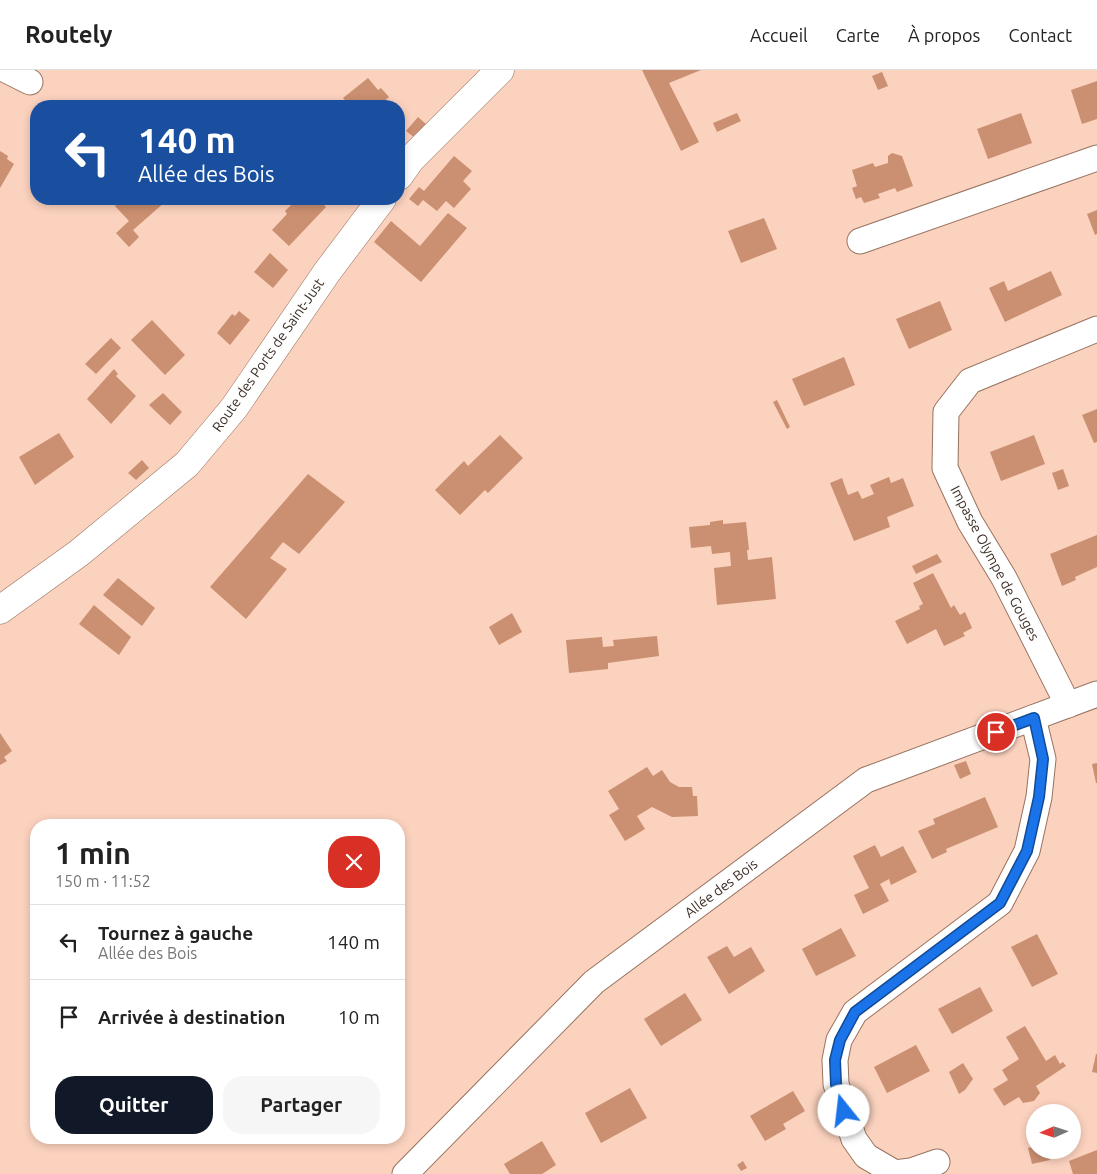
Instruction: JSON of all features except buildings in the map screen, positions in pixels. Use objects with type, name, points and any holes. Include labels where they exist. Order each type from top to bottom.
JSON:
[{"type":"main road","points":[[405,168],[411,159],[500,70]]},
{"type":"main road","name":"Route des Ports de Saint-Just","points":[[0,610],[79,553],[187,464],[234,408],[328,272],[378,205]]},
{"type":"street","points":[[6,70],[30,82]]},
{"type":"street","points":[[860,241],[1097,158]]},
{"type":"street","name":"Impasse Olympe de Gouges","points":[[1068,705],[1004,578],[970,522],[945,468],[946,412],[970,381],[1097,329]]},
{"type":"street","name":"Allée des Bois","points":[[405,1174],[594,982],[866,780],[1097,694]]},
{"type":"street","points":[[937,1162],[911,1171],[895,1172],[866,1156],[854,1139],[836,1084],[835,1060],[840,1040],[855,1012],[1000,903],[1027,851],[1039,797],[1043,759],[1034,718]]},
{"type":"route","points":[[844,1111],[836,1084],[835,1060],[840,1040],[855,1012],[1000,903],[1027,851],[1039,797],[1043,759],[1034,718],[996,732]]}]
